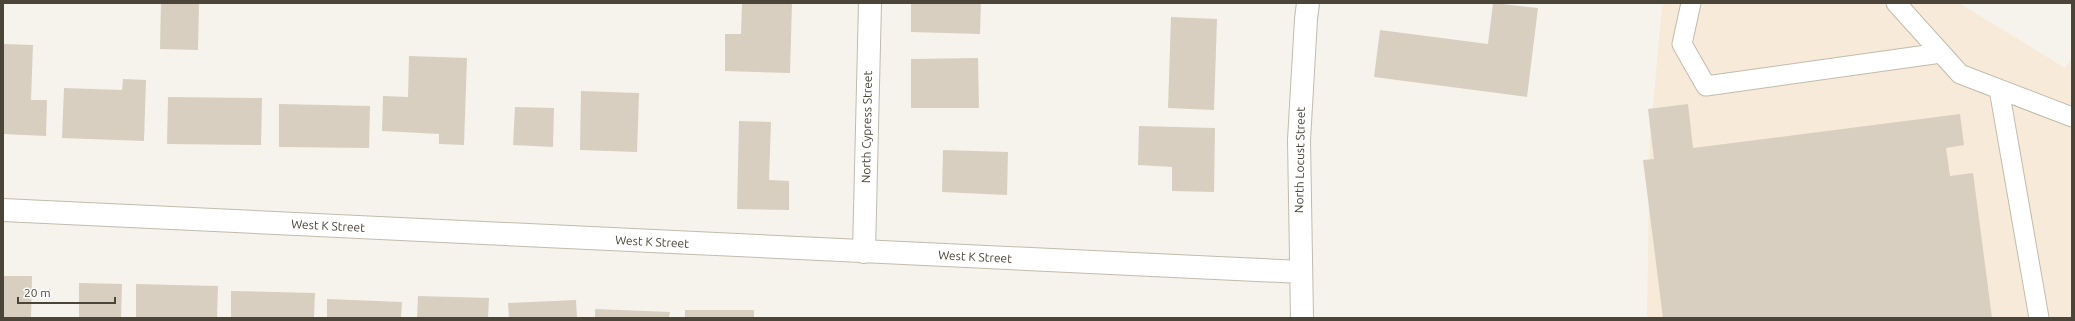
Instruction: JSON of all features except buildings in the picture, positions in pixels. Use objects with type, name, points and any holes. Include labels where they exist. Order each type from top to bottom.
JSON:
[{"type":"street","name":"North Cypress Street","points":[[864,252],[870,3]]},
{"type":"street","name":"North Locust Street","points":[[1302,318],[1299,140],[1308,3]]},
{"type":"street","name":"West K Street","points":[[3,210],[1301,272]]},
{"type":"lane","points":[[1691,3],[1682,44],[1706,86],[1941,53]]},
{"type":"lane","points":[[1896,3],[1960,74],[2072,117]]},
{"type":"lane","points":[[1999,89],[2039,318]]},
{"type":"shaded area","points":[[1665,3],[1959,3],[2065,68],[2072,58],[2072,318],[1647,318],[1650,140],[1662,6]]}]
